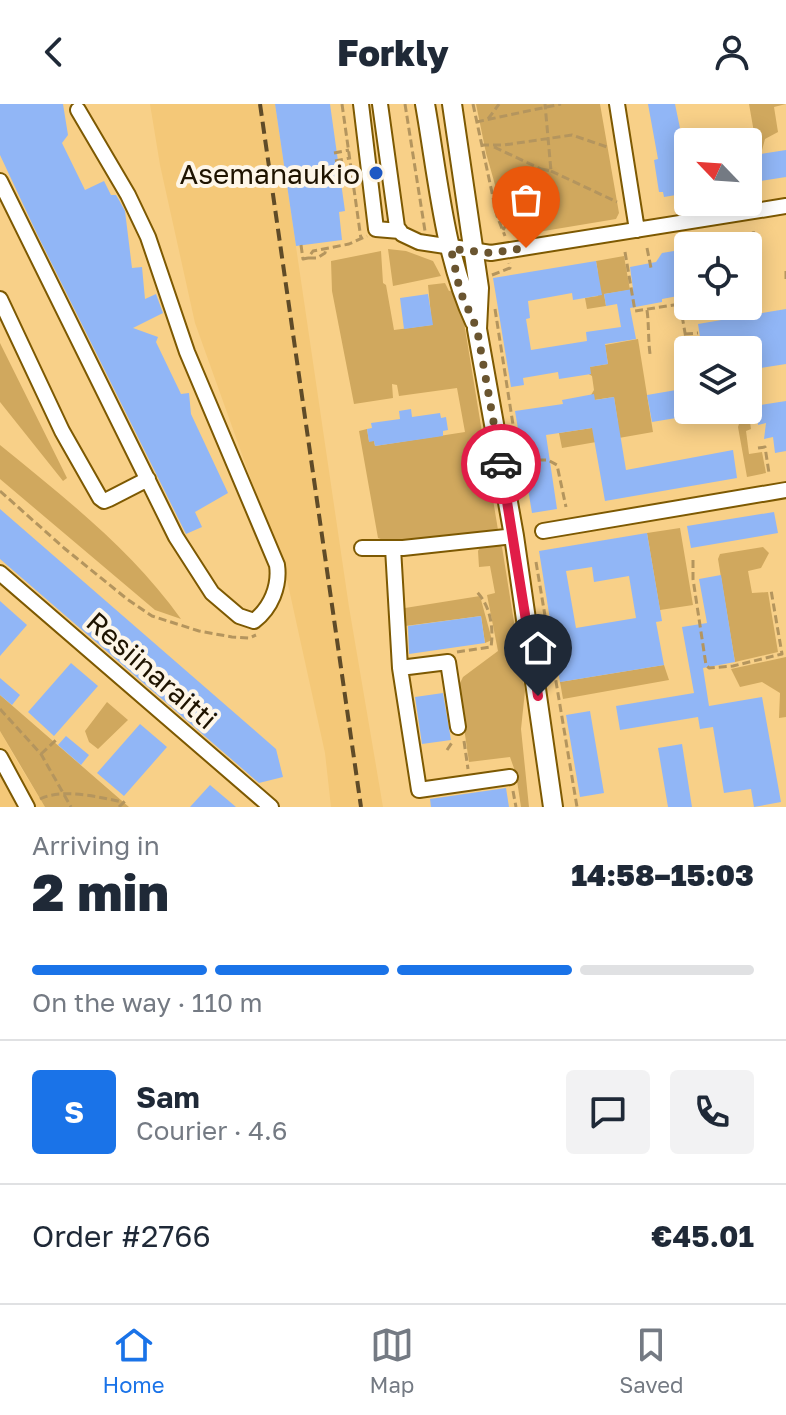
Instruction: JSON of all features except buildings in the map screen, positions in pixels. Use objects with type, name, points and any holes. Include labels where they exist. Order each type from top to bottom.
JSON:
[{"type":"main road","points":[[425,104],[460,291],[477,329]]},
{"type":"main road","points":[[452,104],[479,288],[477,329],[514,536],[553,807]]},
{"type":"street","points":[[361,104],[376,229],[400,231],[426,244],[491,253],[786,206]]},
{"type":"street","points":[[380,104],[395,219],[400,231]]},
{"type":"street","points":[[617,104],[637,230]]},
{"type":"street","points":[[0,181],[176,537],[212,593],[244,619],[254,621],[273,596],[278,582],[277,565],[187,352],[148,237],[128,195],[78,110]]},
{"type":"street","points":[[0,299],[62,431],[100,498],[104,501],[148,479]]},
{"type":"street","points":[[543,531],[786,490]]},
{"type":"street","points":[[362,548],[393,548],[514,536]]},
{"type":"street","points":[[393,548],[400,668],[419,790],[510,777]]},
{"type":"street","name":"Resiinaraitti","points":[[0,573],[271,807]]},
{"type":"street","points":[[400,668],[448,662],[458,727]]},
{"type":"street","points":[[0,757],[34,803]]},
{"type":"path","points":[[301,245],[303,259],[313,251],[361,239],[342,104]]},
{"type":"path","points":[[405,104],[426,244]]},
{"type":"path","points":[[473,104],[497,216],[506,240]]},
{"type":"path","points":[[488,119],[499,104]]},
{"type":"path","points":[[476,122],[561,104]]},
{"type":"path","points":[[545,106],[551,171]]},
{"type":"path","points":[[481,145],[572,135],[612,149]]},
{"type":"path","points":[[491,145],[620,204]]},
{"type":"path","points":[[334,153],[349,150]]},
{"type":"path","points":[[335,161],[350,158]]},
{"type":"path","points":[[503,230],[541,169]]},
{"type":"path","points":[[647,248],[651,268]]},
{"type":"path","points":[[625,252],[635,311],[674,305]]},
{"type":"path","points":[[786,271],[786,283]]},
{"type":"path","points":[[647,310],[650,354]]},
{"type":"path","points":[[683,320],[685,334],[698,333]]},
{"type":"path","points":[[758,448],[765,447],[769,473]]},
{"type":"path","points":[[538,460],[548,460],[557,465],[566,507]]},
{"type":"path","points":[[0,491],[64,548],[152,616],[221,635],[249,638],[262,634]]},
{"type":"path","points":[[693,560],[693,579],[706,665],[709,668],[733,666],[784,654],[771,590]]},
{"type":"path","points":[[475,590],[483,597],[488,610],[493,634],[491,647]]},
{"type":"path","points":[[0,709],[41,754],[71,807]]},
{"type":"path","points":[[458,727],[463,735],[469,783]]},
{"type":"path","points":[[41,754],[56,740]]},
{"type":"path","points":[[34,803],[54,794],[124,801],[119,807]]},
{"type":"shaded area","points":[[150,104],[275,104],[349,607],[383,807],[331,807],[325,753],[287,580],[195,323],[160,165]]},
{"type":"shaded area","points":[[476,104],[600,104],[619,213],[616,219],[514,236],[503,213]]},
{"type":"shaded area","points":[[749,104],[786,104],[774,107],[778,132],[765,139],[762,150],[762,128],[753,128]]},
{"type":"shaded area","points":[[388,249],[406,251],[433,261],[441,276],[393,286]]},
{"type":"shaded area","points":[[381,251],[383,283],[386,285],[394,330],[432,325],[428,285],[445,283],[449,291],[453,290],[464,322],[498,530],[492,533],[389,542],[378,538],[359,431],[367,429],[369,441],[374,441],[375,446],[465,432],[457,388],[399,396],[397,385],[392,384],[393,398],[354,404],[332,291],[331,261]]},
{"type":"shaded area","points":[[624,256],[630,290],[604,294],[606,306],[587,309],[585,298],[598,296],[596,261]]},
{"type":"shaded area","points":[[638,339],[653,432],[562,448],[559,433],[618,424],[614,397],[594,400],[591,395],[594,390],[592,376],[587,373],[589,367],[608,364],[605,345]]},
{"type":"shaded area","points":[[0,343],[67,478],[63,481],[0,402]]},
{"type":"shaded area","points":[[739,424],[750,424],[751,429],[746,431],[749,454],[762,452],[766,473],[747,477]]},
{"type":"shaded area","points":[[0,445],[73,505],[119,548],[181,619],[155,610],[0,479]]},
{"type":"shaded area","points":[[680,528],[693,605],[660,610],[647,533]]},
{"type":"shaded area","points":[[497,544],[502,547],[525,691],[521,729],[529,807],[521,807],[510,757],[469,762],[458,687],[463,677],[498,651],[487,595],[495,593],[490,566],[479,567],[478,551],[480,547]]},
{"type":"shaded area","points":[[763,547],[769,553],[761,568],[748,571],[752,593],[768,592],[778,652],[735,662],[718,559],[720,554]]},
{"type":"shaded area","points":[[480,596],[492,640],[485,643],[481,616],[405,626],[408,654],[402,657],[405,608]]},
{"type":"shaded area","points":[[786,657],[786,717],[779,718],[780,693],[762,682],[740,687],[731,669]]},
{"type":"shaded area","points":[[664,665],[669,680],[563,699],[560,682]]},
{"type":"shaded area","points":[[0,695],[129,807],[45,807],[0,731]]},
{"type":"shaded area","points":[[107,702],[128,720],[98,749],[89,742],[85,731]]},
{"type":"shaded area","points":[[0,731],[18,763],[45,807],[0,807]]},
{"type":"railway","points":[[260,104],[361,807]]},
{"type":"way so far","points":[[501,464],[477,329],[460,291],[451,249],[491,253],[526,248]]},
{"type":"place","name":"Asemanaukio","points":[[376,173]]},
{"type":"route","points":[[501,464],[538,696]]}]
